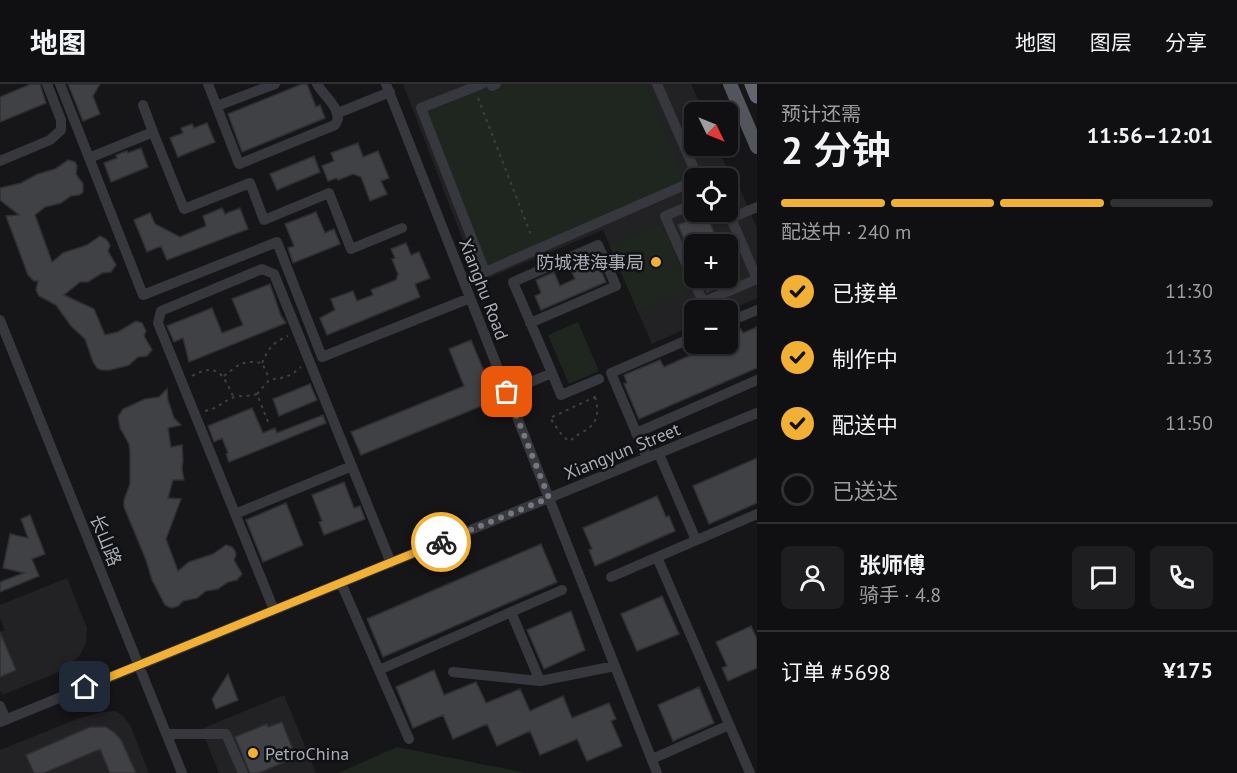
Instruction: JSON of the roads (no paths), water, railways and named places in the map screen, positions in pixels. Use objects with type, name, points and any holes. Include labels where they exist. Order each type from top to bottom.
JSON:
[{"type":"highway","points":[[752,84],[757,96]]},
{"type":"main road","points":[[730,84],[757,147]]},
{"type":"street","points":[[0,161],[51,140],[61,130],[61,120],[47,84]]},
{"type":"street","points":[[60,84],[143,295],[277,242],[322,357],[470,298]]},
{"type":"street","points":[[208,84],[239,164],[335,125],[338,113],[317,84]]},
{"type":"street","points":[[217,106],[275,84]]},
{"type":"street","points":[[657,84],[691,168]]},
{"type":"street","points":[[478,86],[421,108],[485,272],[684,185]]},
{"type":"street","points":[[338,113],[388,88]]},
{"type":"street","name":"Xianghu Road","points":[[388,88],[657,773]]},
{"type":"street","points":[[143,105],[184,209],[249,183],[264,220],[329,193],[351,249],[402,228]]},
{"type":"street","points":[[89,158],[153,132]]},
{"type":"street","points":[[738,212],[757,207]]},
{"type":"street","points":[[684,208],[665,216],[702,303],[757,279],[732,222]]},
{"type":"street","points":[[530,323],[616,286],[598,245],[513,282],[530,323],[561,395],[599,379]]},
{"type":"street","points":[[274,610],[158,323],[161,311],[262,269],[274,274],[391,563]]},
{"type":"street","points":[[738,318],[757,310]]},
{"type":"street","name":"长山路","points":[[0,320],[182,773]]},
{"type":"street","points":[[647,458],[611,373],[684,341]]},
{"type":"street","points":[[507,392],[552,373]]},
{"type":"street","points":[[636,433],[757,380]]},
{"type":"street","name":"Xiangyun Street","points":[[3,721],[757,413]]},
{"type":"street","points":[[659,453],[696,540]]},
{"type":"street","points":[[235,514],[352,466]]},
{"type":"street","points":[[611,577],[757,514]]},
{"type":"street","points":[[657,557],[750,773]]},
{"type":"street","points":[[341,583],[409,740]]},
{"type":"street","points":[[378,670],[562,590]]},
{"type":"street","points":[[511,612],[540,681]]},
{"type":"street","points":[[453,672],[540,681],[615,666]]},
{"type":"street","points":[[0,706],[3,721]]},
{"type":"street","points":[[652,759],[729,725]]},
{"type":"street","points":[[166,734],[226,734],[243,773]]},
{"type":"place","name":"防城港海事局","points":[[656,262]]},
{"type":"place","name":"PetroChina","points":[[253,753]]}]
